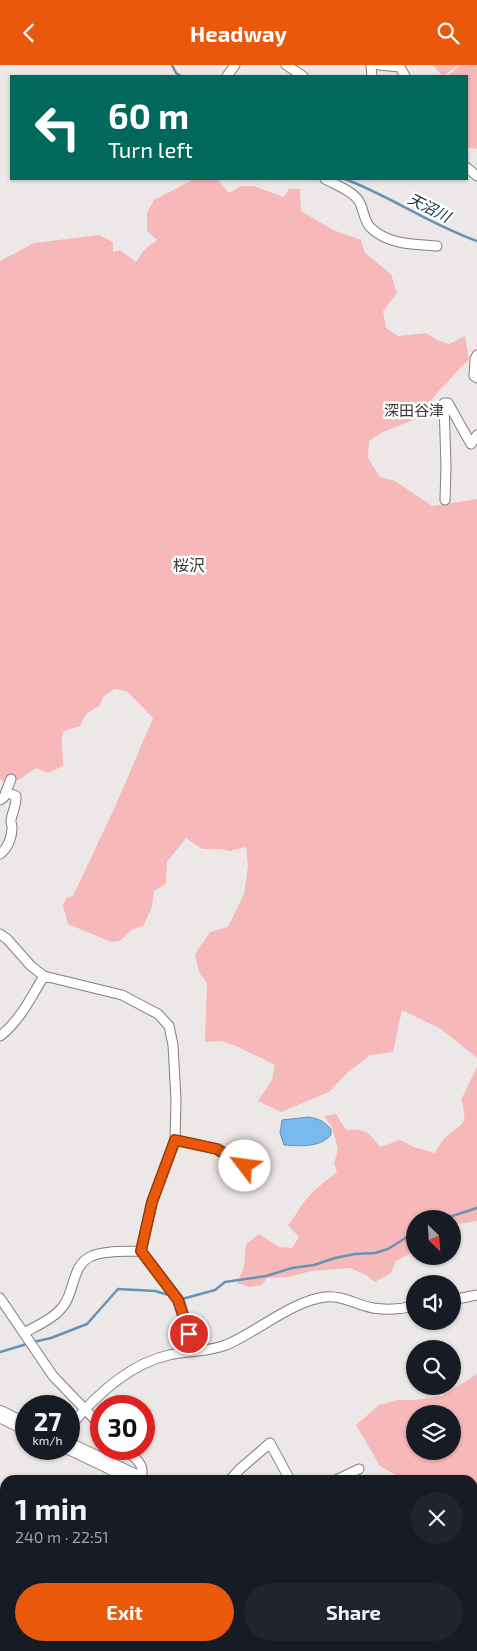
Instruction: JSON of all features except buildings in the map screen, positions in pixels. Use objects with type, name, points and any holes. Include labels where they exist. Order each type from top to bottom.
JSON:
[{"type":"highway","points":[[0,1414],[15,1422]]},
{"type":"highway","points":[[80,1451],[130,1475]]},
{"type":"street","points":[[286,65],[301,75]]},
{"type":"street","points":[[372,75],[370,67],[377,65],[400,67],[404,75]]},
{"type":"street","points":[[327,180],[359,200],[370,227],[383,236],[397,243],[437,246]]},
{"type":"street","points":[[477,355],[474,376],[477,378]]},
{"type":"street","points":[[445,500],[444,403],[448,403],[471,444],[477,435]]},
{"type":"street","points":[[0,853],[5,850],[11,835],[11,821],[16,796],[3,796],[11,779]]},
{"type":"street","points":[[0,934],[44,976],[122,995],[158,1014],[169,1026],[173,1045],[176,1101],[175,1140],[152,1202],[141,1251],[178,1300],[194,1351]]},
{"type":"street","points":[[0,1036],[10,1029],[44,976]]},
{"type":"street","points":[[175,1140],[217,1149],[245,1166]]},
{"type":"street","points":[[24,1333],[59,1312],[70,1297],[73,1281],[80,1265],[91,1256],[141,1251]]},
{"type":"street","points":[[461,1298],[477,1295]]},
{"type":"street","points":[[80,1414],[134,1369],[159,1358],[224,1345],[306,1303],[324,1297],[337,1297],[374,1308],[406,1308]]},
{"type":"street","points":[[0,1298],[53,1376],[90,1415]]},
{"type":"street","points":[[235,1475],[270,1443],[285,1475]]},
{"type":"street","points":[[135,1460],[142,1467],[142,1475]]},
{"type":"street","points":[[346,1475],[359,1469]]},
{"type":"shaded area","points":[[432,65],[458,65],[444,75]]},
{"type":"shaded area","points":[[460,65],[477,65],[477,149],[468,147],[468,75],[449,75]]},
{"type":"shaded area","points":[[192,180],[218,180],[229,193],[241,186],[253,186],[284,197],[289,189],[300,189],[301,211],[333,230],[361,240],[365,253],[391,274],[397,293],[383,311],[386,328],[398,336],[426,333],[437,340],[449,344],[465,336],[469,359],[437,393],[418,418],[381,433],[369,441],[368,458],[380,477],[395,481],[432,506],[477,499],[477,1058],[441,1029],[402,1010],[393,1052],[370,1055],[346,1074],[329,1092],[281,1112],[258,1101],[272,1080],[275,1065],[222,1041],[205,1042],[207,983],[199,972],[195,954],[210,932],[228,927],[244,894],[248,866],[246,847],[230,851],[202,849],[186,838],[167,862],[166,884],[154,891],[152,907],[143,926],[131,930],[120,941],[111,942],[68,924],[63,906],[66,898],[73,896],[115,807],[153,718],[127,691],[114,689],[104,696],[100,705],[86,714],[80,726],[64,731],[62,744],[63,766],[48,773],[36,768],[19,780],[2,781],[0,778],[0,261],[34,243],[99,235],[113,242],[113,252],[120,250],[136,262],[144,250],[157,240],[147,231],[147,213],[154,200]]},
{"type":"shaded area","points":[[477,1067],[477,1221],[461,1224],[461,1210],[406,1210],[406,1256],[396,1261],[391,1273],[375,1282],[366,1275],[350,1268],[312,1271],[288,1277],[267,1278],[262,1285],[250,1287],[237,1283],[244,1267],[246,1244],[259,1234],[279,1247],[292,1248],[299,1237],[288,1225],[308,1198],[337,1172],[334,1163],[338,1149],[332,1127],[324,1116],[336,1114],[346,1130],[358,1130],[366,1133],[380,1147],[400,1140],[414,1147],[435,1153],[443,1141],[464,1120],[464,1109],[461,1100]]},
{"type":"shaded area","points":[[477,1374],[477,1475],[395,1475],[380,1466],[356,1425],[379,1405],[397,1400],[461,1395],[461,1384]]},
{"type":"water","points":[[309,1117],[326,1124],[331,1129],[331,1135],[315,1144],[303,1146],[284,1145],[280,1133],[282,1120]]},
{"type":"waterway","name":"天沼川","points":[[172,65],[176,73],[179,75]]},
{"type":"waterway","name":"天沼川","points":[[347,180],[443,227],[477,241]]},
{"type":"waterway","points":[[461,1213],[477,1208]]},
{"type":"waterway","points":[[182,1299],[215,1290],[225,1282],[266,1276],[292,1268],[314,1265],[355,1254],[375,1253],[388,1249],[406,1238]]},
{"type":"waterway","points":[[33,1342],[51,1338],[87,1324],[118,1289],[155,1291],[172,1296]]},
{"type":"waterway","points":[[0,1352],[27,1344]]},
{"type":"district","name":"深田谷津","points":[[414,411]]},
{"type":"district","name":"桜沢","points":[[189,565]]},
{"type":"route","points":[[189,1334],[178,1300],[141,1251],[152,1202],[175,1140],[217,1149],[245,1166]]}]
